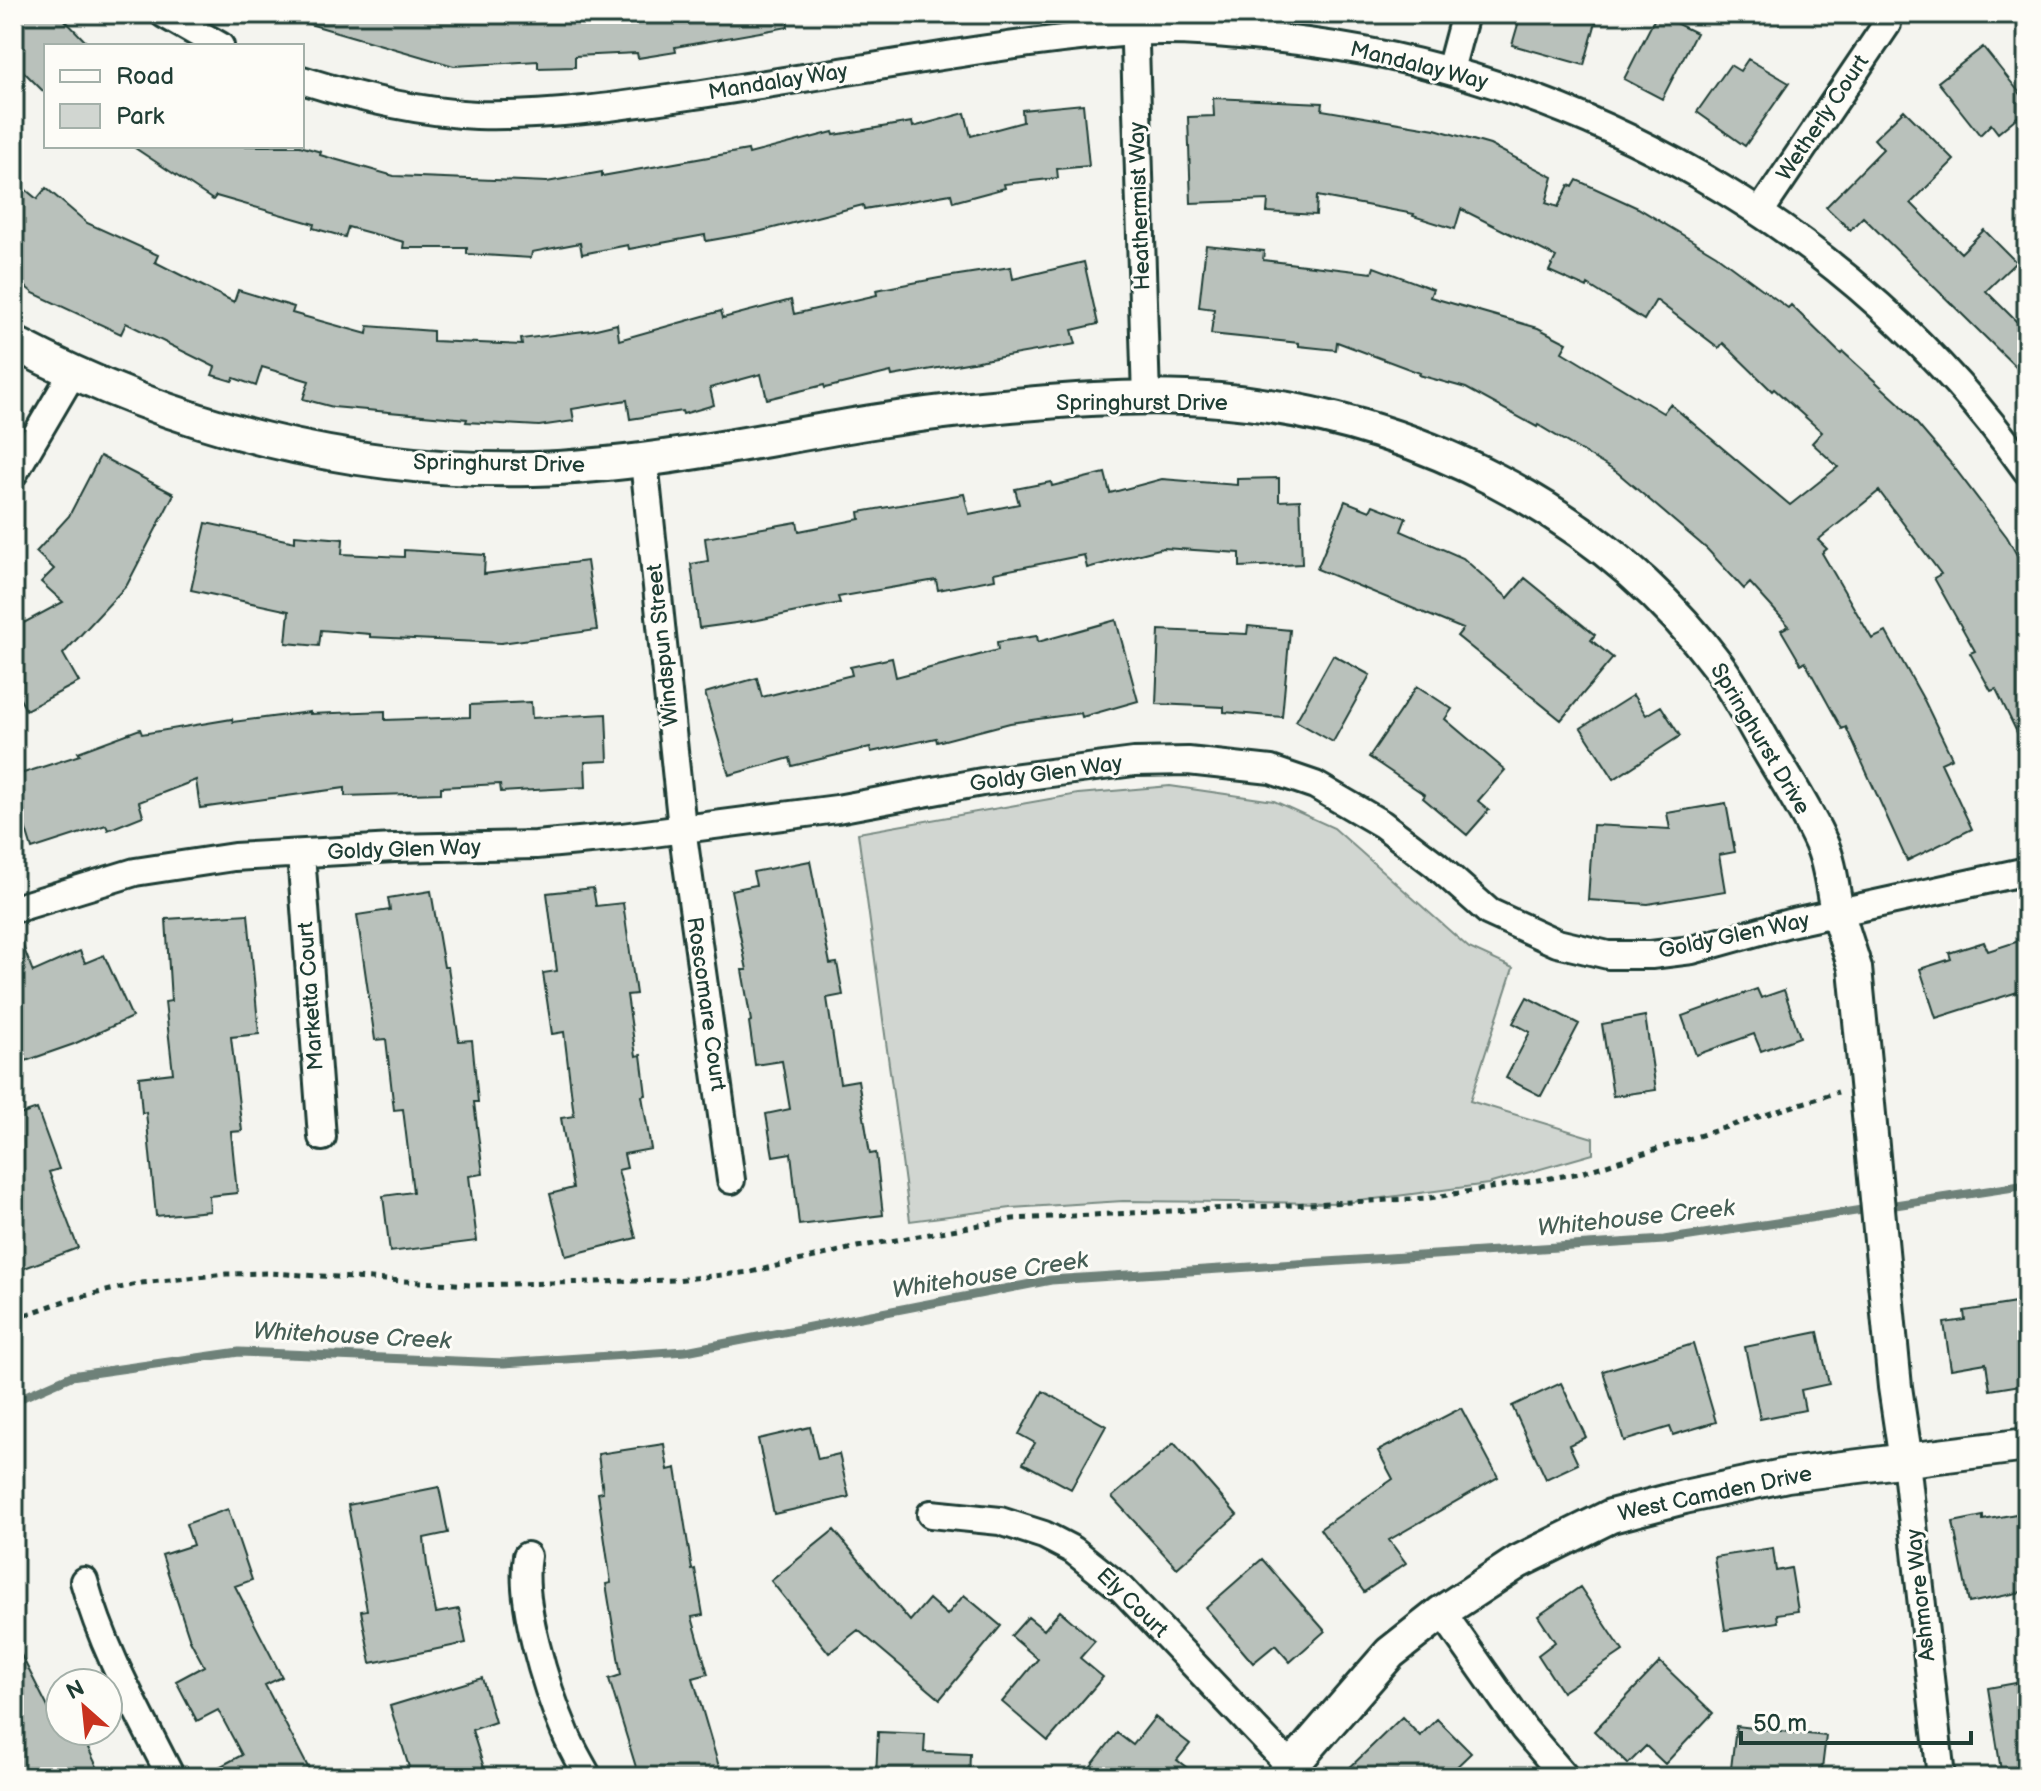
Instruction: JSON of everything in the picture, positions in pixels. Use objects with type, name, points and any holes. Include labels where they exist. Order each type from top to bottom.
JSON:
[{"type":"street","points":[[164,14],[216,44]]},
{"type":"street","points":[[1450,70],[1465,14]]},
{"type":"street","name":"Mandalay Way","points":[[304,81],[407,108],[474,115],[541,115],[608,108],[1134,23],[1326,44],[1450,70],[1593,121],[1693,171],[1760,212],[1827,262],[1885,312],[2023,458]]},
{"type":"street","name":"Heathermist Way","points":[[1134,23],[1146,398]]},
{"type":"street","name":"Wetherly Court","points":[[1760,212],[1887,24]]},
{"type":"street","name":"Springhurst Drive","points":[[14,343],[72,374],[157,408],[230,431],[303,448],[378,460],[453,467],[528,469],[644,461],[858,424],[970,409],[1146,398],[1216,399],[1288,408],[1360,425],[1463,463],[1560,518],[1618,562],[1661,602],[1719,668],[1824,848],[1838,914],[1855,968],[1895,1387],[1906,1461]]},
{"type":"street","points":[[14,473],[72,374]]},
{"type":"street","name":"Windspun Street","points":[[644,461],[682,828]]},
{"type":"street","name":"Goldy Glen Way","points":[[14,909],[135,872],[234,857],[394,848],[536,845],[622,837],[837,809],[982,782],[1134,762],[1188,761],[1271,770],[1315,785],[1382,824],[1436,865],[1489,912],[1557,943],[1608,955],[1651,955],[1692,950],[1789,923],[2027,871]]},
{"type":"street","name":"Roscomare Court","points":[[682,828],[731,1180]]},
{"type":"street","name":"Marketta Court","points":[[301,854],[322,1137]]},
{"type":"street","name":"West Camden Drive","points":[[1286,1772],[1390,1653],[1442,1612],[1518,1562],[1611,1516],[1787,1475],[2027,1445]]},
{"type":"street","name":"Ashmore Way","points":[[1906,1461],[1941,1777]]},
{"type":"street","name":"Ely Court","points":[[931,1514],[1000,1521],[1044,1535],[1073,1550],[1122,1589],[1286,1772]]},
{"type":"street","points":[[527,1556],[524,1576],[544,1671],[565,1733],[588,1777]]},
{"type":"street","points":[[84,1581],[106,1645],[171,1777]]},
{"type":"street","points":[[1442,1612],[1524,1729],[1565,1777]]},
{"type":"path","points":[[14,1319],[67,1300],[141,1283],[226,1274],[270,1273],[471,1285],[675,1280],[751,1272],[857,1247],[1013,1219],[1429,1198],[1581,1173],[1833,1094]]},
{"type":"green space","points":[[1170,786],[1274,801],[1334,828],[1469,948],[1513,968],[1470,1101],[1593,1138],[1593,1154],[1488,1184],[1344,1203],[1123,1201],[1011,1208],[910,1221],[858,833],[1078,794]]},
{"type":"building","points":[[14,14],[59,14],[88,44],[44,44],[44,92],[14,62]]},
{"type":"building","points":[[300,14],[787,14],[788,27],[675,47],[676,52],[638,58],[637,53],[575,56],[575,67],[538,68],[538,61],[454,66],[299,21]]},
{"type":"building","points":[[1521,14],[1564,14],[1596,22],[1584,65],[1512,45]]},
{"type":"building","points":[[1657,14],[1696,33],[1662,99],[1624,79]]},
{"type":"building","points":[[1983,47],[2027,102],[2027,109],[1998,133],[1991,124],[1980,135],[1938,82]]},
{"type":"building","points":[[1748,59],[1789,83],[1745,146],[1697,112],[1730,65],[1740,71]]},
{"type":"building","points":[[1213,98],[1323,103],[1322,110],[1435,129],[1490,145],[1553,177],[1546,203],[1558,207],[1569,185],[1573,187],[1577,180],[1638,208],[1716,255],[1788,308],[1791,305],[1841,354],[1843,352],[1900,404],[1953,466],[2007,537],[2027,573],[2027,753],[1996,689],[1991,691],[1970,653],[1975,651],[1934,578],[1941,574],[1879,491],[1818,540],[1827,549],[1822,553],[1872,639],[1886,632],[1925,702],[1952,758],[1941,763],[1972,829],[1907,861],[1846,727],[1842,729],[1805,662],[1801,664],[1781,630],[1789,626],[1750,583],[1744,589],[1707,549],[1618,473],[1538,425],[1466,388],[1419,375],[1337,342],[1336,350],[1211,334],[1214,309],[1199,307],[1206,245],[1264,251],[1263,260],[1372,273],[1374,267],[1433,289],[1430,297],[1538,328],[1567,343],[1562,352],[1663,413],[1670,404],[1790,505],[1838,467],[1812,443],[1822,432],[1774,389],[1772,391],[1723,343],[1719,348],[1656,300],[1644,320],[1588,285],[1587,288],[1549,271],[1556,257],[1461,209],[1455,229],[1414,214],[1317,196],[1316,215],[1267,212],[1268,200],[1191,203],[1188,117],[1214,116]]},
{"type":"building","points":[[1083,104],[1089,166],[1057,169],[1058,178],[1004,184],[1005,188],[953,202],[951,194],[864,209],[863,205],[758,232],[706,241],[705,235],[582,254],[580,243],[532,252],[531,258],[467,254],[467,248],[403,248],[404,242],[348,227],[345,237],[313,228],[314,224],[216,196],[213,200],[135,148],[304,147],[321,152],[320,155],[394,176],[547,182],[602,172],[602,176],[748,150],[749,154],[833,132],[834,135],[912,122],[913,127],[965,113],[971,136],[1023,122],[1022,110]]},
{"type":"building","points":[[1904,110],[1954,160],[1911,203],[1961,253],[1984,230],[2016,262],[1986,291],[2027,332],[2027,378],[1863,217],[1850,230],[1826,207],[1883,149],[1874,139]]},
{"type":"building","points":[[14,180],[37,199],[46,188],[87,223],[158,255],[155,262],[234,302],[238,290],[294,307],[292,313],[367,334],[368,326],[433,331],[433,341],[522,345],[521,339],[617,324],[619,340],[721,311],[723,318],[791,300],[794,314],[877,295],[876,290],[939,278],[1011,267],[1013,279],[1084,262],[1098,324],[1072,330],[1076,344],[892,376],[891,372],[767,399],[761,374],[710,388],[714,405],[683,414],[682,411],[630,419],[627,400],[572,409],[574,421],[539,426],[466,422],[467,419],[333,407],[303,399],[309,381],[262,367],[256,386],[234,378],[232,381],[212,375],[215,367],[126,323],[121,334],[33,293],[14,277]]},
{"type":"building","points":[[100,456],[174,494],[127,585],[63,654],[79,682],[26,710],[14,688],[14,628],[63,602],[41,582],[54,569],[36,552],[69,516]]},
{"type":"building","points":[[1105,473],[1110,493],[1162,479],[1237,485],[1237,479],[1279,478],[1279,501],[1300,500],[1302,564],[1240,567],[1240,553],[1163,548],[1087,568],[1084,555],[994,573],[995,579],[938,590],[936,580],[838,597],[840,603],[758,620],[699,628],[691,564],[708,561],[705,538],[797,522],[799,531],[860,519],[859,512],[964,494],[969,514],[1019,504],[1015,489],[1051,482],[1052,486]]},
{"type":"building","points":[[1345,501],[1370,511],[1373,505],[1406,518],[1401,531],[1463,558],[1508,598],[1525,578],[1595,635],[1591,640],[1613,658],[1561,720],[1457,636],[1463,629],[1317,569]]},
{"type":"building","points":[[206,523],[295,542],[295,535],[343,539],[342,554],[404,557],[404,550],[485,555],[484,574],[587,561],[597,630],[501,643],[370,637],[370,634],[321,630],[319,646],[286,643],[289,611],[191,590]]},
{"type":"building","points":[[1116,620],[1138,701],[1082,717],[1081,713],[1010,723],[937,742],[936,738],[871,752],[870,747],[792,766],[790,758],[729,775],[705,693],[757,678],[762,697],[852,675],[850,667],[892,658],[896,677],[998,650],[997,642],[1037,636],[1038,642]]},
{"type":"building","points":[[1248,626],[1290,630],[1282,717],[1224,712],[1224,707],[1156,704],[1159,630],[1247,634]]},
{"type":"building","points":[[1333,655],[1370,675],[1333,742],[1296,721]]},
{"type":"building","points":[[1417,686],[1452,709],[1445,719],[1505,770],[1478,801],[1489,810],[1467,835],[1423,798],[1425,795],[1369,757]]},
{"type":"building","points":[[1633,695],[1646,715],[1661,706],[1680,736],[1614,779],[1581,728]]},
{"type":"building","points":[[531,702],[532,718],[606,714],[608,761],[585,762],[586,787],[501,792],[500,784],[441,787],[441,793],[345,796],[345,788],[200,808],[196,780],[139,802],[143,816],[108,830],[106,825],[32,849],[24,823],[14,826],[14,776],[80,755],[78,752],[140,729],[142,734],[232,719],[233,722],[310,712],[385,711],[385,720],[470,717],[470,705]]},
{"type":"building","points":[[1726,803],[1735,852],[1719,855],[1725,891],[1648,904],[1588,900],[1593,825],[1670,829],[1667,813]]},
{"type":"building","points":[[810,861],[830,964],[837,963],[843,995],[827,998],[840,1083],[858,1080],[870,1154],[876,1153],[883,1215],[799,1225],[791,1153],[773,1156],[766,1114],[790,1109],[782,1061],[755,1065],[742,970],[747,970],[731,890],[756,885],[753,872]]},
{"type":"building","points":[[593,888],[596,906],[623,903],[636,994],[627,995],[636,1056],[641,1055],[646,1095],[642,1096],[651,1149],[624,1154],[627,1168],[618,1170],[636,1238],[566,1256],[550,1194],[573,1188],[561,1118],[574,1116],[564,1032],[552,1034],[543,973],[557,971],[547,893]]},
{"type":"building","points":[[431,891],[444,967],[448,967],[459,1041],[472,1040],[478,1102],[474,1102],[483,1174],[469,1176],[477,1241],[390,1252],[383,1196],[413,1192],[403,1109],[394,1110],[386,1039],[375,1040],[357,915],[390,910],[388,898]]},
{"type":"building","points":[[248,914],[259,1034],[231,1037],[242,1131],[231,1132],[237,1193],[209,1196],[210,1211],[156,1216],[146,1112],[142,1113],[139,1077],[173,1073],[165,1002],[171,1001],[166,919]]},
{"type":"building","points":[[14,928],[33,972],[80,951],[85,963],[104,955],[132,1017],[74,1044],[14,1065]]},
{"type":"building","points":[[2019,941],[2027,966],[2027,989],[1936,1018],[1920,969],[1951,959],[1949,953],[1984,942],[1988,951]]},
{"type":"building","points":[[1757,989],[1761,998],[1784,990],[1800,1037],[1761,1051],[1754,1034],[1696,1055],[1682,1016]]},
{"type":"building","points":[[1527,997],[1579,1024],[1541,1096],[1506,1078],[1530,1032],[1513,1023]]},
{"type":"building","points":[[1645,1016],[1656,1090],[1613,1096],[1602,1024]]},
{"type":"building","points":[[37,1109],[59,1169],[49,1172],[78,1248],[14,1272],[14,1117]]},
{"type":"building","points":[[2016,1303],[2021,1337],[2027,1336],[2027,1384],[1990,1390],[1986,1363],[1951,1369],[1944,1323],[1965,1320],[1964,1311]]},
{"type":"building","points":[[1818,1332],[1829,1384],[1801,1390],[1805,1410],[1760,1419],[1745,1347]]},
{"type":"building","points":[[1693,1344],[1716,1422],[1673,1435],[1670,1427],[1624,1441],[1603,1371]]},
{"type":"building","points":[[1561,1383],[1586,1437],[1569,1445],[1578,1464],[1546,1479],[1512,1406]]},
{"type":"building","points":[[1043,1391],[1106,1426],[1071,1489],[1023,1463],[1035,1443],[1019,1434]]},
{"type":"building","points":[[1461,1408],[1498,1477],[1389,1540],[1406,1563],[1364,1592],[1320,1529],[1393,1479],[1378,1451]]},
{"type":"building","points":[[810,1427],[818,1459],[839,1454],[849,1497],[774,1514],[758,1439]]},
{"type":"building","points":[[1174,1443],[1237,1515],[1177,1568],[1112,1497]]},
{"type":"building","points":[[664,1444],[668,1470],[676,1468],[692,1570],[695,1569],[703,1615],[692,1617],[708,1674],[693,1678],[722,1777],[639,1777],[609,1679],[621,1675],[606,1584],[611,1583],[598,1493],[603,1492],[598,1454]]},
{"type":"building","points":[[439,1487],[448,1533],[424,1538],[427,1565],[436,1613],[459,1609],[466,1643],[371,1663],[361,1611],[367,1610],[348,1505]]},
{"type":"building","points":[[228,1509],[252,1580],[235,1586],[282,1677],[265,1685],[309,1769],[294,1777],[200,1777],[242,1755],[218,1710],[197,1721],[176,1681],[204,1666],[190,1640],[162,1555],[193,1545],[186,1524]]},
{"type":"building","points":[[2027,1512],[2027,1591],[1969,1603],[1953,1522]]},
{"type":"building","points":[[834,1530],[910,1621],[929,1599],[947,1615],[964,1595],[1001,1626],[940,1699],[858,1630],[829,1653],[771,1581]]},
{"type":"building","points":[[1773,1548],[1776,1571],[1791,1568],[1798,1611],[1777,1614],[1778,1622],[1725,1630],[1714,1557]]},
{"type":"building","points":[[1262,1559],[1325,1631],[1290,1662],[1275,1645],[1253,1663],[1206,1608]]},
{"type":"building","points":[[1580,1587],[1623,1651],[1562,1692],[1538,1655],[1555,1642],[1538,1616]]},
{"type":"building","points":[[1060,1611],[1095,1641],[1080,1658],[1103,1677],[1048,1741],[1002,1702],[1038,1659],[1011,1636],[1028,1617],[1044,1630]]},
{"type":"building","points":[[14,1641],[44,1700],[44,1747],[88,1747],[102,1777],[14,1777]]},
{"type":"building","points":[[1660,1662],[1713,1713],[1665,1764],[1646,1746],[1628,1764],[1594,1731]]},
{"type":"building","points":[[482,1678],[495,1722],[472,1730],[487,1777],[412,1777],[390,1706]]},
{"type":"building","points":[[2027,1681],[2027,1777],[2002,1777],[1988,1688]]},
{"type":"building","points":[[1155,1717],[1190,1744],[1177,1760],[1199,1777],[1105,1777],[1091,1766],[1117,1733],[1133,1745]]},
{"type":"building","points":[[1402,1717],[1420,1736],[1437,1719],[1471,1753],[1446,1777],[1340,1777]]},
{"type":"building","points":[[1736,1726],[1826,1736],[1821,1777],[1730,1777]]},
{"type":"building","points":[[878,1732],[925,1734],[924,1752],[970,1754],[969,1777],[876,1777]]},
{"type":"waterway","name":"Whitehouse Creek","points":[[14,1401],[71,1376],[239,1352],[504,1363],[686,1351],[1051,1280],[1664,1240],[2027,1185]]}]
